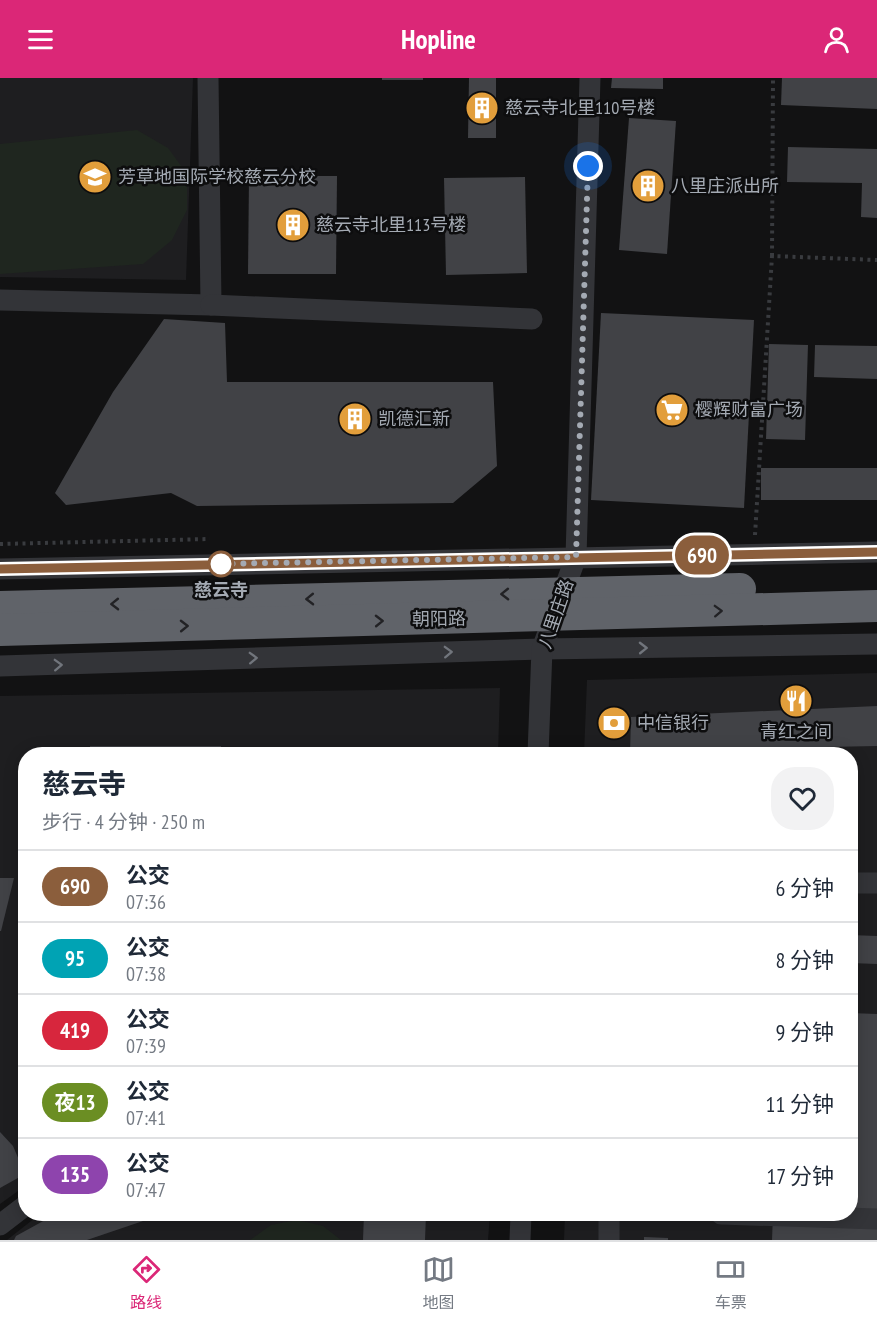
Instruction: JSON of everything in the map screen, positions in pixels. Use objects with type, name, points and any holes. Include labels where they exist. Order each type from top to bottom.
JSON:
[{"type":"highway","name":"朝阳路","points":[[0,630],[559,604],[877,586]]},
{"type":"highway","name":"朝阳路","points":[[0,607],[559,604],[877,606]]},
{"type":"street","points":[[208,78],[212,305]]},
{"type":"street","name":"八里庄路","points":[[538,747],[542,649],[576,557],[590,78]]},
{"type":"street","points":[[0,300],[212,305],[532,319]]},
{"type":"street","points":[[0,569],[877,552]]},
{"type":"street","name":"朝阳路","points":[[0,666],[542,649],[877,644]]},
{"type":"street","points":[[858,883],[877,883]]},
{"type":"street","points":[[0,1225],[18,1211]]},
{"type":"street","points":[[858,1218],[877,1219]]},
{"type":"street","points":[[520,1240],[521,1221]]},
{"type":"street","points":[[609,1221],[609,1240]]},
{"type":"path","points":[[754,554],[771,256],[773,78]]},
{"type":"path","points":[[771,256],[877,260]]},
{"type":"path","points":[[0,544],[210,539]]},
{"type":"shaded area","name":"芳草地国际学校慈云分校","points":[[0,78],[193,78],[186,280],[0,277]]},
{"type":"shaded area","name":"芳草地国际学校慈云分校","points":[[137,130],[168,148],[187,174],[187,210],[172,240],[143,264],[0,274],[0,144]]},
{"type":"shaded area","points":[[877,673],[877,1240],[564,1240],[565,1221],[858,1221],[858,747],[584,747],[587,680]]},
{"type":"shaded area","points":[[500,688],[498,747],[18,747],[18,1191],[0,1204],[0,696]]},
{"type":"shaded area","points":[[31,1221],[489,1221],[488,1240],[7,1240]]},
{"type":"shaded area","points":[[301,1221],[323,1226],[341,1240],[250,1240],[271,1225]]},
{"type":"building","points":[[382,78],[423,78],[423,80],[382,80]]},
{"type":"building","name":"慈云寺北里110号楼","points":[[469,78],[496,78],[496,138],[468,138]]},
{"type":"building","points":[[612,78],[663,78],[663,89],[611,88]]},
{"type":"building","points":[[782,78],[877,78],[877,109],[781,105]]},
{"type":"building","name":"八里庄派出所","points":[[629,118],[676,121],[667,254],[619,250]]},
{"type":"building","points":[[788,147],[877,149],[877,218],[861,217],[862,183],[787,182]]},
{"type":"building","name":"慈云寺北里113号楼","points":[[249,176],[337,176],[336,274],[248,274]]},
{"type":"building","points":[[525,177],[527,273],[446,275],[444,178]]},
{"type":"building","name":"樱辉财富广场","points":[[601,313],[754,320],[744,508],[591,500]]},
{"type":"building","name":"凯德汇新","points":[[164,319],[225,323],[227,382],[493,382],[497,466],[453,503],[197,506],[171,493],[66,505],[55,493],[113,392]]},
{"type":"building","points":[[769,344],[808,345],[805,440],[766,439]]},
{"type":"building","points":[[815,345],[877,346],[877,379],[814,377]]},
{"type":"building","points":[[761,468],[877,468],[877,500],[761,500]]},
{"type":"building","points":[[877,706],[877,746],[630,747],[631,717]]},
{"type":"building","points":[[90,746],[221,746],[221,747]]},
{"type":"building","points":[[0,878],[14,878],[1,931],[0,931]]},
{"type":"building","points":[[858,935],[877,936],[877,964],[858,963]]},
{"type":"building","points":[[858,1013],[877,1014],[877,1240],[772,1240],[773,1221],[858,1221]]},
{"type":"building","points":[[0,1132],[13,1146],[18,1158],[18,1178],[0,1188]]},
{"type":"building","points":[[43,1221],[143,1221],[87,1240],[14,1240],[16,1236]]},
{"type":"building","points":[[364,1221],[426,1221],[425,1240],[363,1240]]},
{"type":"building","points":[[644,1237],[668,1238],[668,1240],[644,1240]]},
{"type":"bus line","name":"690","points":[[0,569],[877,552]]},
{"type":"place","name":"慈云寺北里110号楼","points":[[482,108]]},
{"type":"place","name":"芳草地国际学校慈云分校","points":[[95,177]]},
{"type":"place","name":"八里庄派出所","points":[[648,186]]},
{"type":"place","name":"慈云寺北里113号楼","points":[[293,225]]},
{"type":"place","name":"樱辉财富广场","points":[[672,410]]},
{"type":"place","name":"凯德汇新","points":[[355,419]]},
{"type":"place","name":"慈云寺","points":[[221,564]]},
{"type":"place","name":"青红之间","points":[[796,701]]},
{"type":"place","name":"中信银行","points":[[614,723]]},
{"type":"route","points":[[221,564],[216,564],[576,557],[588,166]]}]
